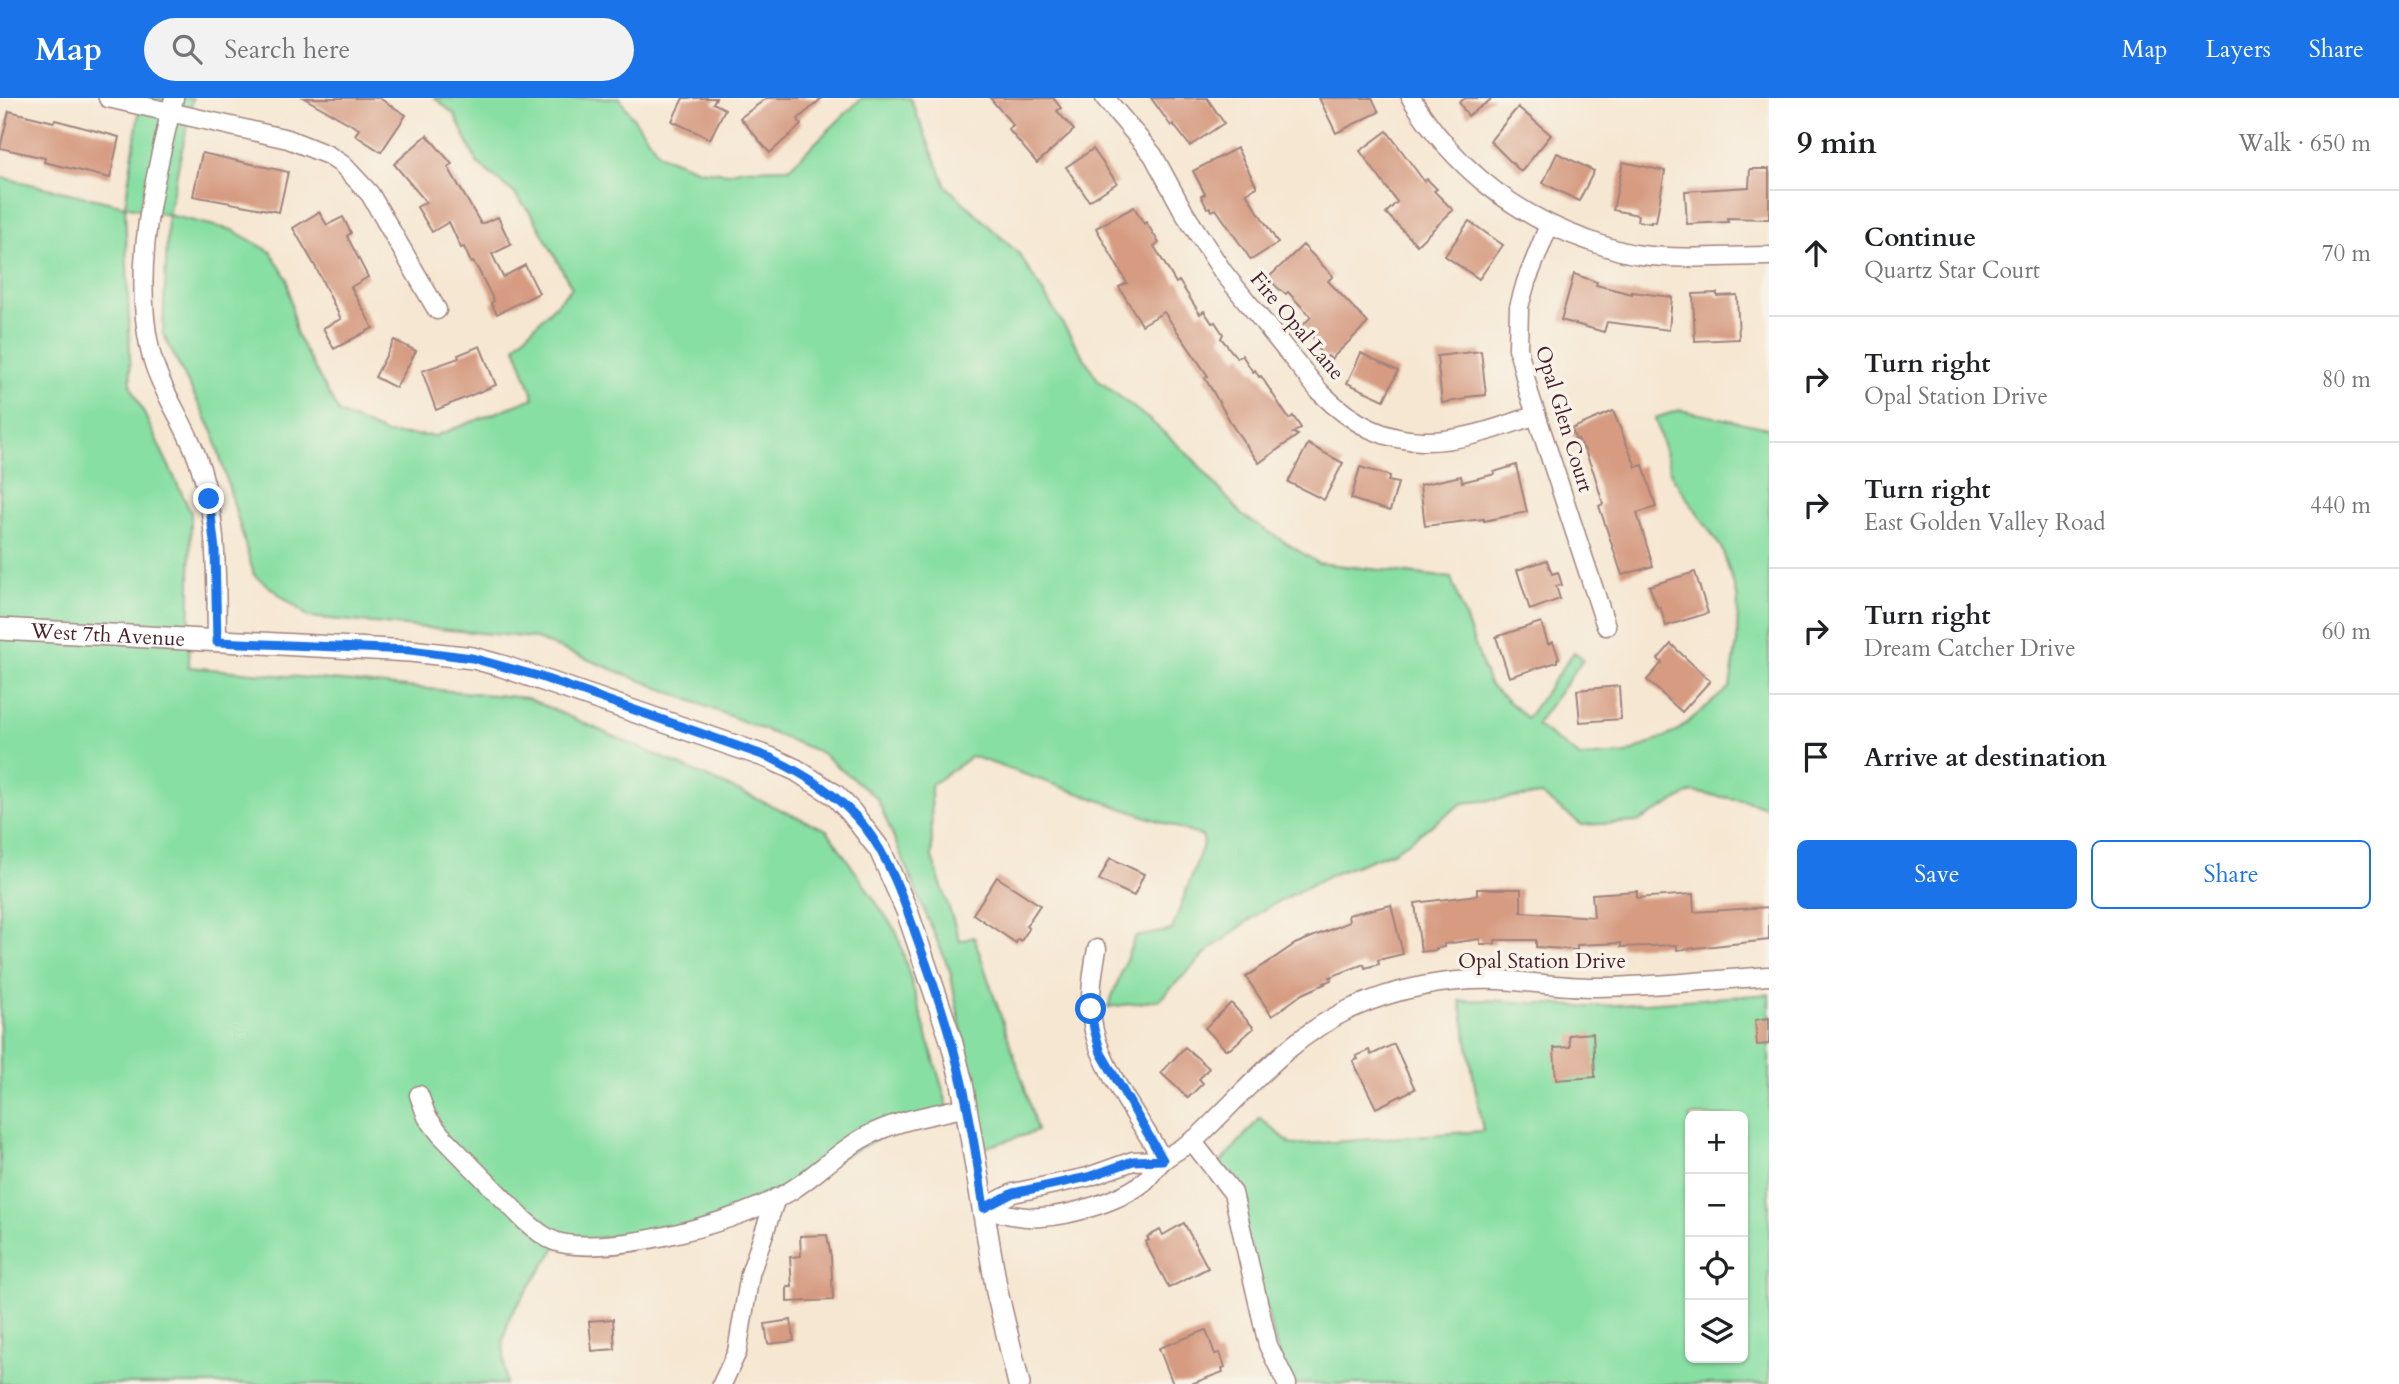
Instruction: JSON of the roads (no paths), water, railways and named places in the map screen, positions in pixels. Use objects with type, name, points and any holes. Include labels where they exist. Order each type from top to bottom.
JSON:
[{"type":"main road","name":"West 7th Avenue","points":[[0,629],[410,650],[472,658],[538,676],[771,758],[796,770],[835,796],[865,827],[891,872],[908,911],[945,1021],[967,1107],[997,1292],[1019,1384]]},
{"type":"street","points":[[108,98],[172,106],[288,139],[319,150],[344,165],[370,194],[437,310]]},
{"type":"street","name":"Fire Opal Lane","points":[[1105,98],[1153,155],[1185,214],[1223,272],[1320,392],[1337,409],[1358,424],[1412,441],[1441,441],[1474,436],[1536,415]]},
{"type":"street","points":[[1411,98],[1436,135],[1480,180],[1510,203],[1549,225],[1594,243],[1638,255],[1699,258],[1769,256]]},
{"type":"street","points":[[172,106],[145,237],[143,278],[146,327],[157,373],[196,453],[209,499],[215,550],[217,642]]},
{"type":"street","name":"Opal Glen Court","points":[[1549,225],[1526,282],[1517,325],[1518,348],[1536,415],[1606,626]]},
{"type":"street","points":[[1097,949],[1091,1009],[1101,1053],[1163,1160]]},
{"type":"street","name":"Opal Station Drive","points":[[984,1208],[1015,1216],[1041,1217],[1066,1213],[1121,1196],[1144,1181],[1163,1160],[1192,1142],[1250,1083],[1295,1043],[1349,1010],[1403,991],[1465,981],[1499,980],[1599,987],[1769,976]]},
{"type":"street","points":[[419,1095],[427,1116],[441,1135],[525,1221],[540,1234],[559,1242],[587,1246],[626,1243],[713,1223],[790,1191],[863,1138],[890,1126],[967,1107]]},
{"type":"street","points":[[1192,1142],[1233,1193],[1268,1345],[1287,1384]]},
{"type":"street","name":"Opal Station Drive","points":[[984,1208],[1013,1193],[1088,1177],[1133,1161],[1163,1160]]},
{"type":"street","points":[[722,1384],[737,1352],[750,1274],[776,1198]]}]
